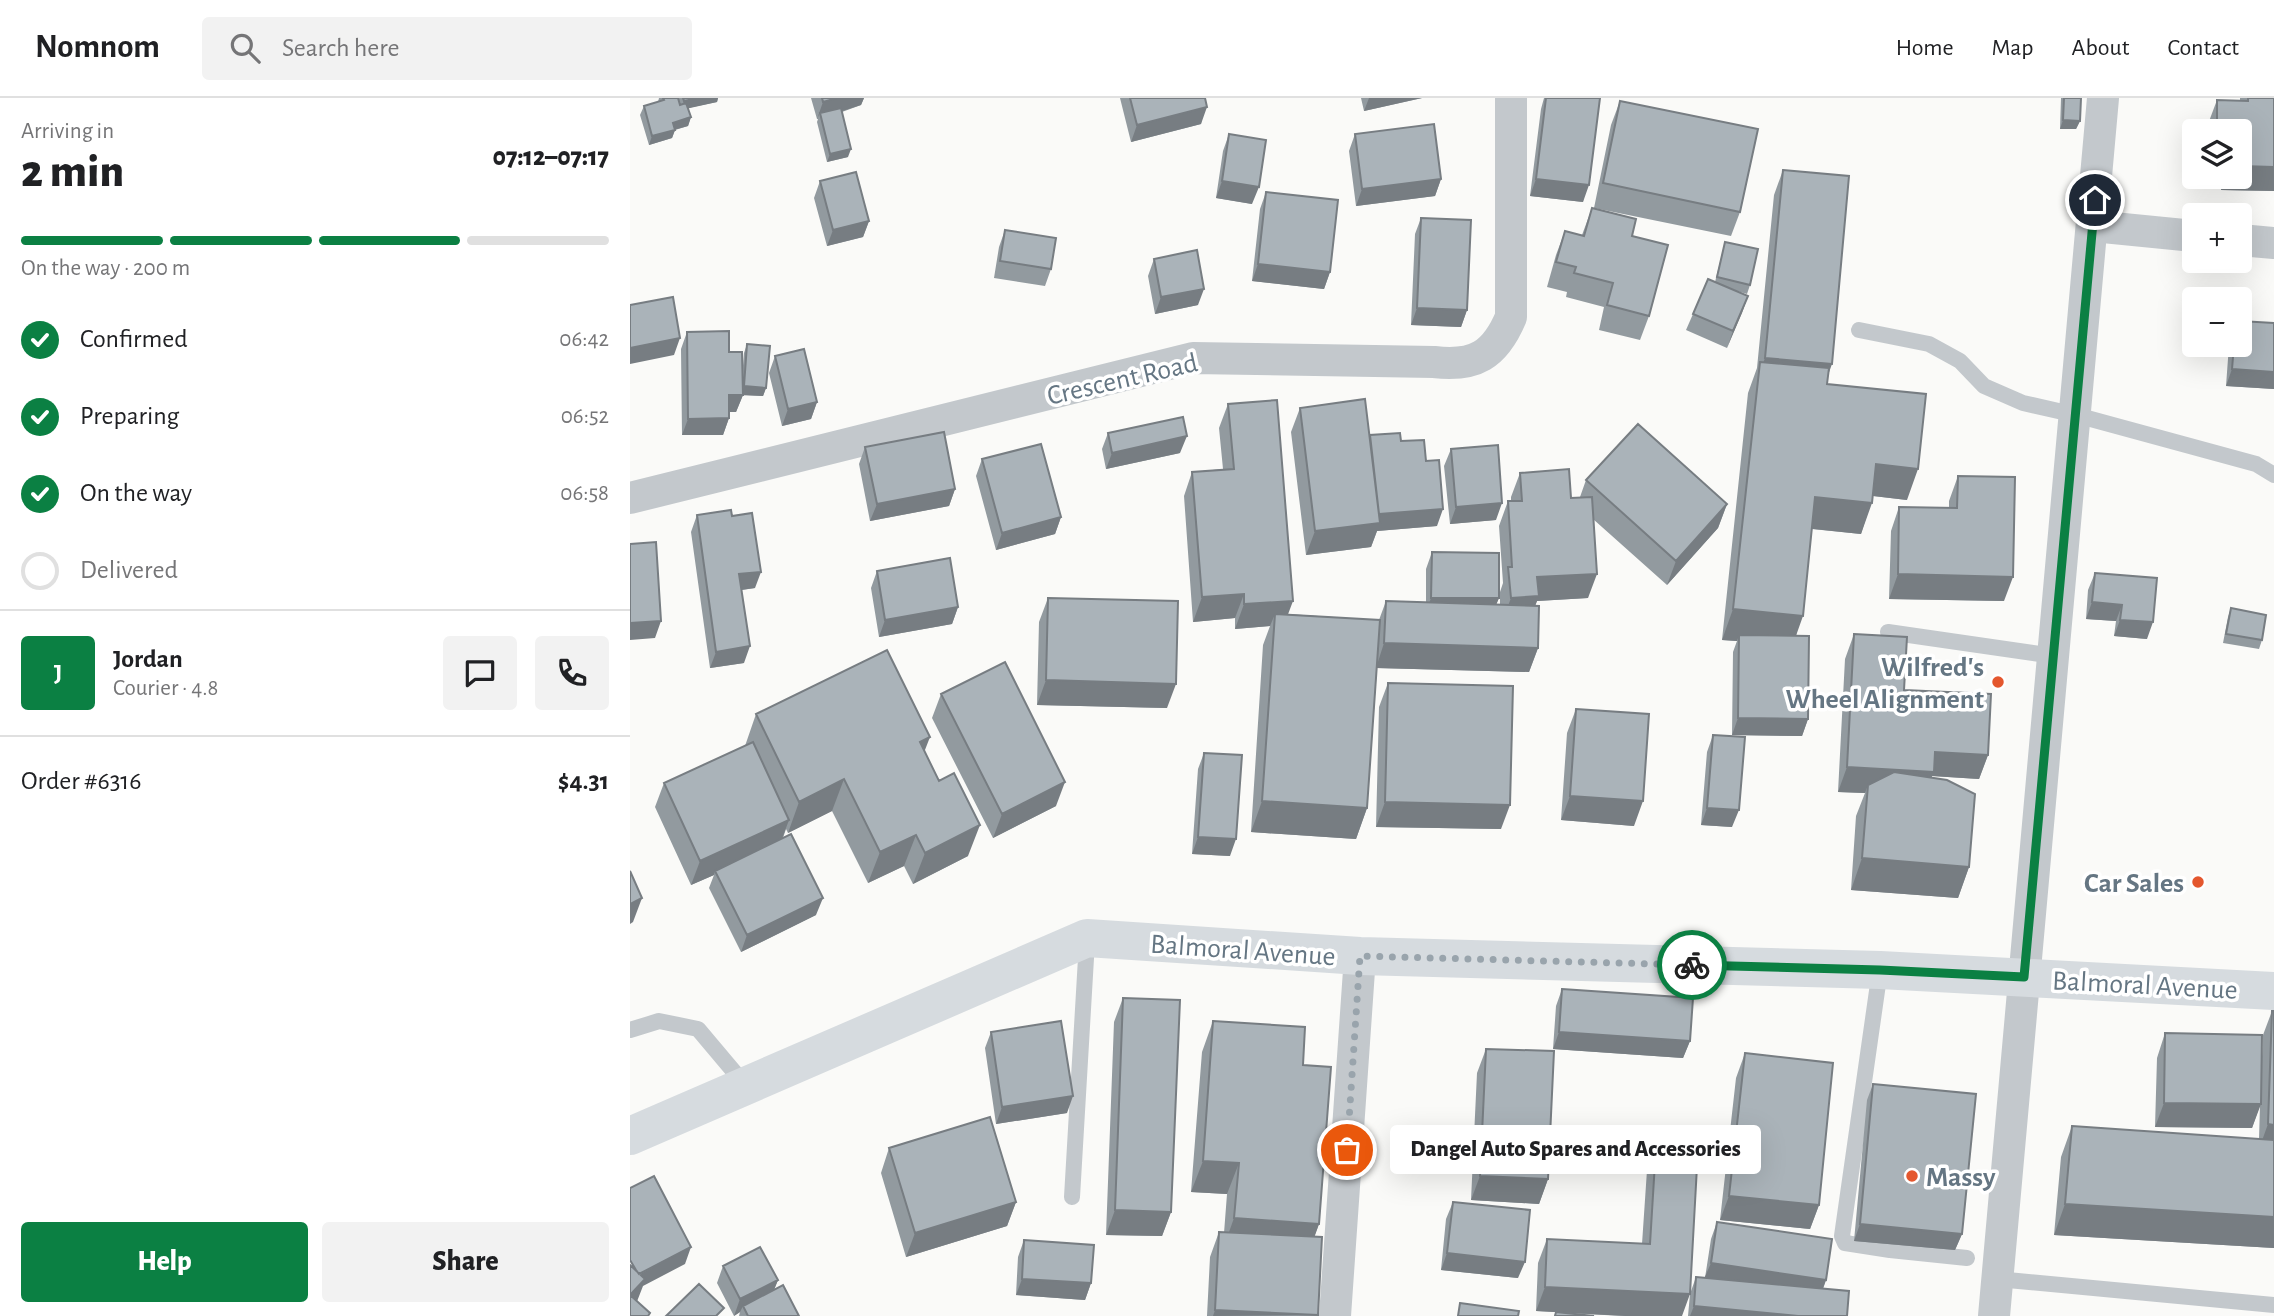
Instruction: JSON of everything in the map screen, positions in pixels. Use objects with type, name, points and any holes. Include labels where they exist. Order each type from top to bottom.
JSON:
[{"type":"main road","name":"Balmoral Avenue","points":[[630,1136],[1087,938],[1360,956],[1880,970],[2274,991]]},
{"type":"street","name":"Crescent Road","points":[[630,498],[1193,358],[1454,364],[1473,360],[1491,350],[1503,336],[1511,317],[1511,98]]},
{"type":"street","points":[[1994,1316],[2104,98]]},
{"type":"street","points":[[2093,226],[2182,235]]},
{"type":"street","points":[[2252,241],[2274,243]]},
{"type":"street","points":[[1335,1316],[1360,956]]},
{"type":"lane","points":[[1859,330],[1929,344],[1960,361],[1984,386],[2023,403],[2256,464],[2274,475]]},
{"type":"lane","points":[[1888,632],[2054,656]]},
{"type":"lane","points":[[1072,1197],[1087,938]]},
{"type":"lane","points":[[1880,970],[1842,1236],[1845,1243],[1966,1258]]},
{"type":"lane","points":[[630,1030],[659,1021],[698,1029],[746,1086]]},
{"type":"lane","points":[[1997,1279],[2274,1305]]},
{"type":"building","points":[[663,98],[678,98],[680,105],[686,103],[691,117],[673,123],[675,130],[652,136],[644,106],[664,100]]},
{"type":"building","points":[[1130,98],[1205,98],[1207,107],[1137,125]]},
{"type":"building","points":[[1546,98],[1600,98],[1589,185],[1536,179]]},
{"type":"building","points":[[2064,98],[2081,98],[2080,121],[2063,120]]},
{"type":"building","points":[[2248,98],[2274,98],[2274,167],[2252,166],[2252,119],[2217,119],[2217,100],[2248,101]]},
{"type":"building","points":[[1620,101],[1758,129],[1740,212],[1603,183]]},
{"type":"building","points":[[841,108],[851,149],[830,154],[820,113]]},
{"type":"building","points":[[1434,124],[1441,179],[1362,189],[1355,134]]},
{"type":"building","points":[[1229,134],[1266,140],[1259,187],[1222,181]]},
{"type":"building","points":[[1783,170],[1849,176],[1832,364],[1765,358]]},
{"type":"building","points":[[856,172],[869,221],[833,230],[820,181]]},
{"type":"building","points":[[1266,192],[1338,200],[1330,272],[1258,264]]},
{"type":"building","points":[[1592,208],[1636,219],[1632,236],[1668,245],[1649,316],[1607,305],[1613,283],[1574,273],[1576,267],[1556,262],[1565,231],[1584,236]]},
{"type":"building","points":[[1421,218],[1471,220],[1467,310],[1417,308]]},
{"type":"building","points":[[1005,230],[1056,238],[1051,269],[1000,261]]},
{"type":"building","points":[[1725,242],[1758,249],[1750,285],[1717,277]]},
{"type":"building","points":[[1197,250],[1204,289],[1161,297],[1154,259]]},
{"type":"building","points":[[1708,279],[1748,296],[1733,331],[1693,314]]},
{"type":"building","points":[[673,297],[680,338],[630,348],[630,305]]},
{"type":"building","points":[[2252,322],[2274,323],[2274,372],[2232,369],[2233,357],[2252,357]]},
{"type":"building","points":[[729,331],[729,352],[742,352],[743,395],[729,395],[729,418],[688,419],[687,332]]},
{"type":"building","points":[[747,344],[770,346],[766,388],[744,386]]},
{"type":"building","points":[[804,349],[817,402],[788,409],[775,356]]},
{"type":"building","points":[[1760,362],[1829,368],[1827,384],[1926,394],[1918,469],[1876,464],[1872,503],[1815,497],[1803,616],[1733,609]]},
{"type":"building","points":[[1365,399],[1380,523],[1315,531],[1300,408]]},
{"type":"building","points":[[1277,400],[1293,601],[1244,604],[1244,594],[1202,597],[1192,472],[1234,469],[1228,404]]},
{"type":"building","points":[[1183,417],[1187,436],[1112,453],[1108,433]]},
{"type":"building","points":[[1638,424],[1727,504],[1676,561],[1586,480]]},
{"type":"building","points":[[944,432],[955,489],[877,504],[865,447]]},
{"type":"building","points":[[1400,433],[1401,441],[1424,440],[1426,461],[1439,460],[1443,509],[1379,514],[1370,435]]},
{"type":"building","points":[[1041,444],[1061,517],[1002,533],[982,459]]},
{"type":"building","points":[[1498,445],[1502,503],[1456,507],[1451,449]]},
{"type":"building","points":[[1569,469],[1571,498],[1592,497],[1597,574],[1537,577],[1539,596],[1511,598],[1508,501],[1522,501],[1520,473]]},
{"type":"building","points":[[1958,476],[2015,477],[2013,577],[1898,574],[1899,507],[1957,508]]},
{"type":"building","points":[[731,510],[732,516],[752,513],[761,572],[739,574],[750,646],[716,652],[697,515]]},
{"type":"building","points":[[656,542],[661,621],[630,623],[630,544]]},
{"type":"building","points":[[1432,552],[1499,553],[1499,598],[1431,598]]},
{"type":"building","points":[[950,558],[958,607],[885,620],[877,571]]},
{"type":"building","points":[[2095,573],[2157,578],[2153,622],[2120,620],[2122,605],[2092,602]]},
{"type":"building","points":[[1048,598],[1178,601],[1176,684],[1046,680]]},
{"type":"building","points":[[1386,601],[1539,606],[1538,648],[1384,643]]},
{"type":"building","points":[[2231,608],[2266,615],[2262,640],[2226,634]]},
{"type":"building","points":[[1275,614],[1380,620],[1367,808],[1262,801]]},
{"type":"building","points":[[1854,634],[1907,637],[1904,690],[1991,694],[1988,755],[1935,752],[1934,772],[1847,767]]},
{"type":"building","points":[[1739,635],[1809,636],[1808,719],[1738,718]]},
{"type":"building","points":[[887,650],[930,737],[920,742],[939,781],[954,773],[980,825],[925,853],[916,835],[880,852],[844,779],[799,802],[756,714]]},
{"type":"building","points":[[1005,662],[1065,782],[1002,814],[941,694]]},
{"type":"building","points":[[1388,683],[1513,686],[1510,805],[1385,802]]},
{"type":"building","points":[[1576,709],[1649,714],[1643,801],[1570,796]]},
{"type":"building","points":[[1713,735],[1745,737],[1739,810],[1707,808]]},
{"type":"building","points":[[753,742],[789,820],[700,861],[664,783]]},
{"type":"building","points":[[1204,753],[1242,755],[1236,839],[1198,837]]},
{"type":"building","points":[[1894,772],[1947,780],[1975,794],[1969,867],[1862,858],[1868,785]]},
{"type":"building","points":[[791,834],[823,898],[747,935],[715,871]]},
{"type":"building","points":[[630,871],[642,898],[630,904]]},
{"type":"building","points":[[1562,989],[1693,998],[1690,1041],[1559,1032]]},
{"type":"building","points":[[1123,998],[1180,1000],[1171,1212],[1115,1210]]},
{"type":"building","points":[[2274,1011],[2274,1125],[2268,1124]]},
{"type":"building","points":[[1061,1021],[1073,1096],[1002,1107],[991,1032]]},
{"type":"building","points":[[1213,1021],[1305,1027],[1303,1065],[1331,1067],[1319,1224],[1234,1218],[1239,1163],[1203,1161]]},
{"type":"building","points":[[2165,1033],[2262,1035],[2261,1104],[2164,1103]]},
{"type":"building","points":[[1486,1049],[1554,1051],[1548,1179],[1480,1176]]},
{"type":"building","points":[[1745,1053],[1833,1063],[1819,1205],[1729,1196]]},
{"type":"building","name":"Massy","points":[[1873,1084],[1976,1094],[1962,1234],[1860,1224]]},
{"type":"building","points":[[990,1117],[1016,1202],[915,1233],[889,1148]]},
{"type":"building","points":[[2072,1126],[2274,1140],[2274,1217],[2065,1204]]},
{"type":"building","points":[[1656,1146],[1698,1148],[1690,1294],[1545,1287],[1547,1239],[1650,1244]]},
{"type":"building","points":[[654,1176],[691,1247],[639,1274],[630,1260],[630,1188]]},
{"type":"building","points":[[1453,1202],[1530,1210],[1525,1262],[1447,1253]]},
{"type":"building","points":[[1717,1222],[1832,1239],[1826,1280],[1711,1263]]},
{"type":"building","points":[[1219,1232],[1322,1237],[1318,1315],[1215,1310]]},
{"type":"building","points":[[1024,1240],[1094,1245],[1091,1283],[1022,1279]]},
{"type":"building","points":[[760,1247],[778,1280],[740,1299],[723,1266]]},
{"type":"building","points":[[630,1265],[645,1279],[630,1295]]},
{"type":"building","points":[[1696,1277],[1849,1291],[1847,1316],[1798,1316],[1694,1306]]},
{"type":"building","points":[[699,1284],[724,1308],[716,1316],[666,1316]]},
{"type":"building","points":[[783,1285],[799,1316],[748,1316],[743,1306]]},
{"type":"building","points":[[630,1295],[650,1313],[648,1316],[630,1316]]},
{"type":"building","points":[[1460,1303],[1519,1311],[1518,1316],[1458,1316]]},
{"type":"building","points":[[1556,1312],[1594,1316],[1555,1316]]},
{"type":"way so far","points":[[1347,1150],[1360,956],[1692,965]]},
{"type":"place","name":"Wilfred's Wheel Alignment","points":[[1998,682]]},
{"type":"place","name":"Car Sales","points":[[2198,882]]},
{"type":"place","name":"Dangel Auto Spares and Accessories","points":[[1347,1150]]},
{"type":"place","name":"Massy","points":[[1912,1176]]},
{"type":"route","points":[[1692,965],[2024,977],[2095,200]]}]
